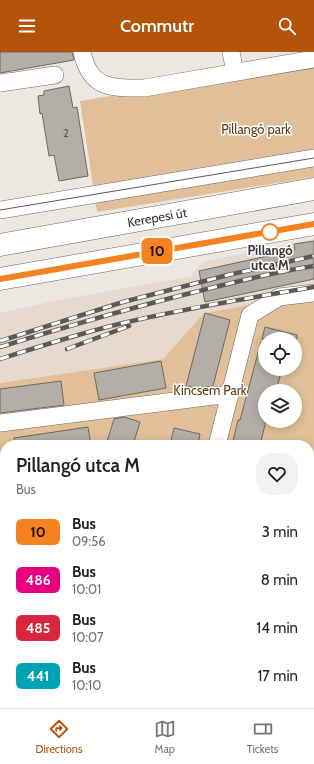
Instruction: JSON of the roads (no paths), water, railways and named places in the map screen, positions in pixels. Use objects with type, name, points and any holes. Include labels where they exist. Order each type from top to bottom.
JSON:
[{"type":"main road","name":"Kerepesi út","points":[[6,245],[84,229],[314,189]]},
{"type":"main road","points":[[0,278],[314,224]]},
{"type":"main road","points":[[0,278],[83,248],[86,243],[84,229]]},
{"type":"street","points":[[82,52],[88,72],[98,82],[109,86],[125,88],[144,88],[314,59]]},
{"type":"street","points":[[232,52],[234,72]]},
{"type":"street","points":[[0,83],[55,75]]},
{"type":"street","points":[[0,210],[314,158]]},
{"type":"street","points":[[218,440],[250,315],[279,297],[314,293]]},
{"type":"street","points":[[0,423],[230,394]]},
{"type":"tram line","points":[[0,210],[314,158]]},
{"type":"railway","points":[[0,341],[123,302],[228,275],[314,256]]},
{"type":"railway","points":[[0,347],[171,298],[284,271],[314,266]]},
{"type":"railway","points":[[0,359],[76,335],[123,323],[194,308],[314,287]]},
{"type":"railway","points":[[67,349],[129,326]]},
{"type":"place","name":"Pillangó utca M","points":[[270,232]]},
{"type":"park label","name":"Pillangó park","points":[[256,129]]},
{"type":"park label","name":"Kincsem Park","points":[[210,390]]}]
